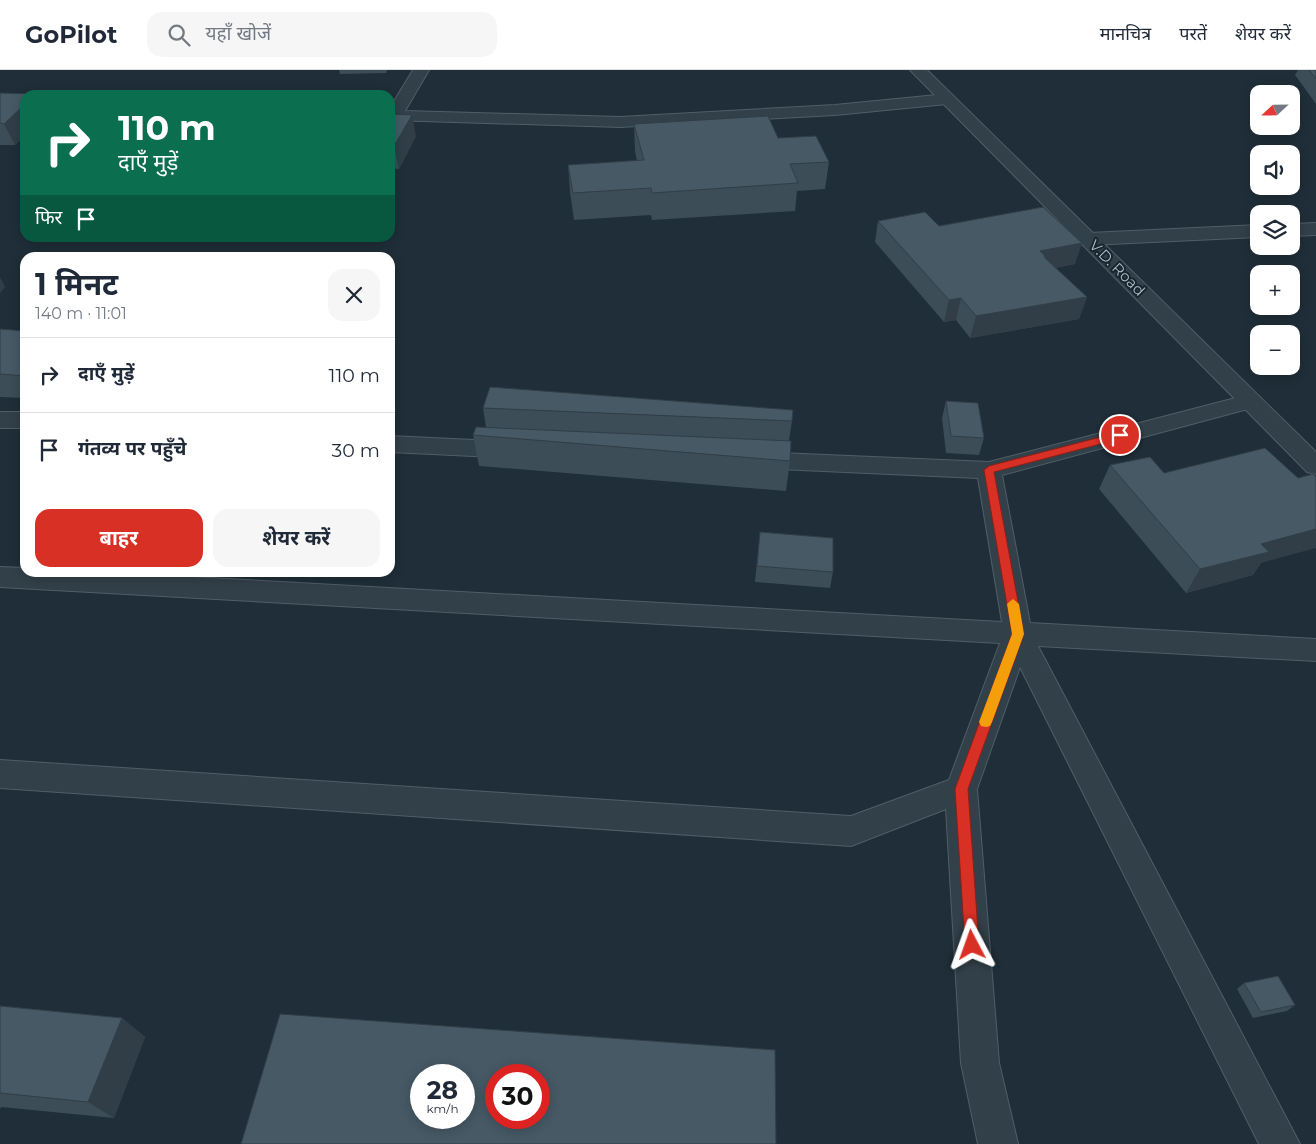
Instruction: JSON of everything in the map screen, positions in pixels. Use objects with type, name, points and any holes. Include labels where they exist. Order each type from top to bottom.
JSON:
[{"type":"street","points":[[395,110],[421,70]]},
{"type":"street","name":"V.D. Road","points":[[918,70],[1316,466]]},
{"type":"street","points":[[395,115],[620,122],[835,110],[947,99]]},
{"type":"street","points":[[1300,229],[1316,228]]},
{"type":"street","points":[[1089,240],[1250,231]]},
{"type":"street","points":[[727,459],[989,470],[1251,401]]},
{"type":"street","points":[[0,420],[20,420]]},
{"type":"street","points":[[395,444],[539,451]]},
{"type":"street","points":[[989,470],[1018,634],[1280,1144]]},
{"type":"street","points":[[0,577],[287,583],[1018,634],[1316,650]]},
{"type":"street","points":[[998,1144],[980,1063],[961,789],[1018,634]]},
{"type":"street","points":[[0,774],[851,831],[961,789]]},
{"type":"building","points":[[1309,70],[1316,70],[1316,79]]},
{"type":"building","points":[[0,93],[20,94],[20,109],[4,124],[0,123]]},
{"type":"building","points":[[395,114],[412,115],[395,144]]},
{"type":"building","points":[[768,116],[778,138],[816,136],[829,162],[790,164],[798,183],[652,193],[651,188],[573,193],[568,165],[644,160],[634,124]]},
{"type":"building","points":[[1043,207],[1082,243],[1040,251],[1087,297],[976,316],[961,298],[949,300],[878,221],[925,212],[939,226]]},
{"type":"building","points":[[0,329],[20,331],[20,376],[0,374]]},
{"type":"building","points":[[490,387],[793,410],[792,421],[483,408]]},
{"type":"building","points":[[946,401],[978,403],[984,438],[951,436]]},
{"type":"building","points":[[476,427],[791,441],[790,461],[473,435]]},
{"type":"building","points":[[1265,448],[1298,478],[1313,474],[1316,477],[1316,529],[1261,544],[1269,552],[1200,569],[1110,465],[1150,457],[1164,473]]},
{"type":"building","points":[[760,532],[833,538],[833,572],[757,566]]},
{"type":"building","points":[[1278,976],[1295,1005],[1261,1012],[1244,983]]},
{"type":"building","points":[[0,1006],[122,1018],[88,1102],[0,1093]]},
{"type":"building","points":[[280,1014],[775,1050],[776,1144],[241,1144]]},
{"type":"slow traffic","points":[[986,722],[1018,634],[1013,604]]},
{"type":"route","points":[[972,945],[961,789],[1018,634],[989,470],[1120,435]]}]
